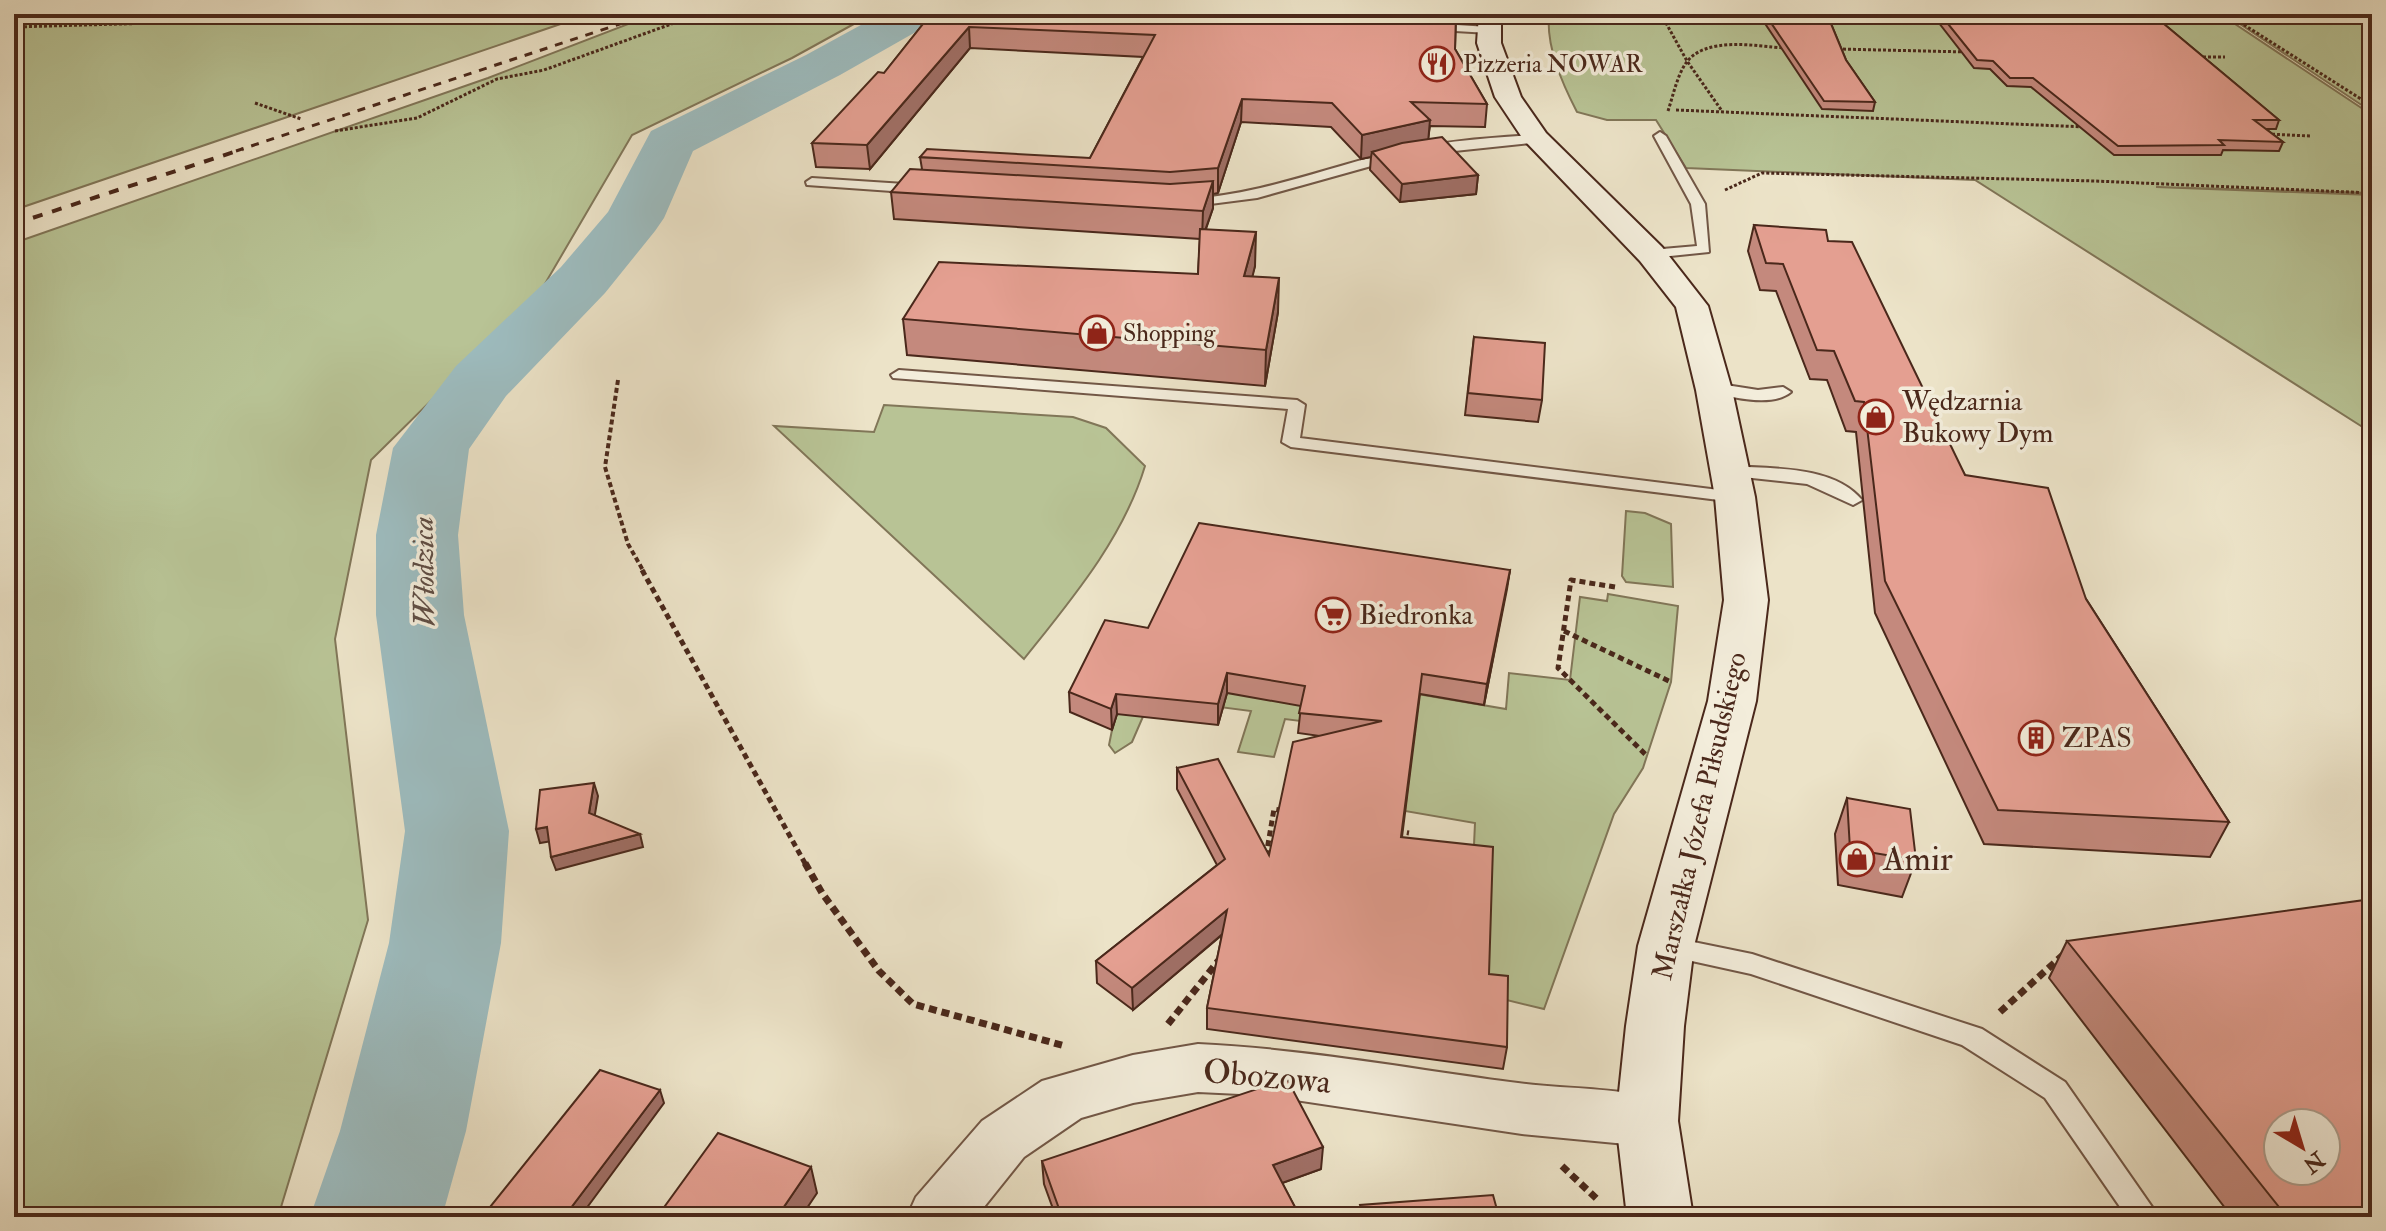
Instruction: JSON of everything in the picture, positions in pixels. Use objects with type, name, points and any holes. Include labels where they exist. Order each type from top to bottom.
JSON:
[{"type":"street","name":"Marszałka Józefa Piłsudskiego","points":[[1490,22],[1489,43],[1508,97],[1536,139],[1651,254],[1692,306],[1713,388],[1732,484],[1746,600],[1732,701],[1666,946],[1647,1121],[1660,1217]]},
{"type":"street","name":"Obozowa","points":[[938,1217],[1003,1139],[1063,1099],[1133,1079],[1198,1068],[1261,1071],[1522,1109],[1647,1121]]},
{"type":"lane","points":[[1390,14],[1387,24],[1490,22]]},
{"type":"lane","points":[[1651,254],[1704,249],[1698,204],[1660,136]]},
{"type":"lane","points":[[1170,204],[1252,198],[1399,155],[1487,141],[1536,139]]},
{"type":"lane","points":[[812,182],[937,190]]},
{"type":"lane","points":[[899,375],[1297,405],[1291,442],[1732,484],[1816,479],[1837,486],[1853,500]]},
{"type":"lane","points":[[1713,388],[1758,395],[1783,392]]},
{"type":"lane","points":[[1666,946],[1752,964],[1972,1037],[2055,1090],[2144,1217]]},
{"type":"path","points":[[14,27],[296,19],[330,14]]},
{"type":"path","points":[[335,131],[417,118],[497,79],[544,70],[699,14]]},
{"type":"path","points":[[1661,14],[1687,61],[1722,112]]},
{"type":"path","points":[[2227,14],[2372,106]]},
{"type":"path","points":[[1798,48],[1719,46],[1699,52],[1687,61],[1668,110],[2088,127]]},
{"type":"path","points":[[1829,49],[1972,52]]},
{"type":"path","points":[[2193,57],[2225,57]]},
{"type":"path","points":[[255,103],[301,119]]},
{"type":"path","points":[[2263,134],[2310,136]]},
{"type":"path","points":[[1698,204],[1762,173],[2095,181],[2372,193]]},
{"type":"path","points":[[618,380],[605,467],[628,544],[822,893],[853,937],[896,990],[913,1004],[1128,1064],[1133,1079]]},
{"type":"path","points":[[1615,587],[1571,580],[1558,668],[1646,755]]},
{"type":"path","points":[[1564,631],[1671,682]]},
{"type":"path","points":[[1263,871],[1274,809],[1289,812]]},
{"type":"path","points":[[1394,830],[1409,833]]},
{"type":"path","points":[[1972,1037],[2069,949]]},
{"type":"path","points":[[1133,1079],[1177,1009],[1222,957]]},
{"type":"path","points":[[1556,1161],[1598,1200],[1599,1208]]},
{"type":"green space","points":[[14,14],[590,14],[14,210]]},
{"type":"green space","points":[[654,14],[872,14],[792,58],[632,135],[539,294],[371,460],[335,639],[368,920],[278,1217],[14,1217],[14,243],[488,78]]},
{"type":"green space","points":[[1549,14],[2220,14],[2372,115],[2372,193],[2156,187],[2372,195],[2372,433],[1975,180],[1686,168],[1656,120],[1607,120],[1577,112],[1553,52]]},
{"type":"green space","points":[[2225,14],[2372,14],[2372,112]]},
{"type":"green space","points":[[884,405],[1073,417],[1106,428],[1145,466],[1123,519],[1094,568],[1024,659],[774,426],[874,432]]},
{"type":"green space","points":[[1626,511],[1645,513],[1671,524],[1673,587],[1626,582],[1622,576]]},
{"type":"green space","points":[[1608,594],[1678,606],[1671,682],[1643,768],[1614,814],[1544,1009],[1486,995],[1473,867],[1475,823],[1405,811],[1414,735],[1285,719],[1274,757],[1238,752],[1251,711],[1151,698],[1132,742],[1115,753],[1109,745],[1112,730],[1091,670],[1306,675],[1506,709],[1509,673],[1570,680],[1580,597],[1607,601]]},
{"type":"building","points":[[931,14],[1456,14],[1455,49],[1487,104],[1411,102],[1430,120],[1362,135],[1332,103],[1242,99],[1218,168],[1170,172],[920,157],[927,149],[1090,158],[1155,35],[969,27],[867,145],[812,143],[878,72],[884,73]]},
{"type":"building","points":[[1765,14],[1827,14],[1846,60],[1875,102],[1824,101]]},
{"type":"building","points":[[1940,14],[2152,14],[2279,120],[2254,120],[2283,142],[2219,140],[2224,145],[2118,146],[2033,78],[2010,78],[1993,61],[1977,60]]},
{"type":"building","points":[[1442,137],[1478,175],[1402,184],[1372,152],[1402,143]]},
{"type":"building","points":[[910,169],[1170,184],[1213,181],[1203,211],[891,192]]},
{"type":"building","points":[[1754,225],[1826,230],[1828,241],[1852,242],[1965,475],[2048,488],[2086,599],[2229,822],[1998,810],[1885,581],[1864,402],[1855,401],[1834,351],[1817,350],[1783,264],[1766,263]]},
{"type":"building","points":[[1200,229],[1256,232],[1244,276],[1279,278],[1266,350],[903,319],[939,262],[1198,274]]},
{"type":"building","points":[[1474,337],[1545,343],[1542,400],[1468,393]]},
{"type":"building","points":[[1199,523],[1510,570],[1487,684],[1422,674],[1401,837],[1493,847],[1489,974],[1508,976],[1507,1047],[1207,1008],[1227,910],[1132,988],[1096,961],[1225,859],[1177,768],[1218,759],[1269,855],[1293,742],[1382,721],[1299,713],[1305,686],[1227,673],[1218,704],[1116,694],[1111,709],[1069,692],[1105,620],[1148,628]]},
{"type":"building","points":[[594,783],[589,813],[640,834],[551,857],[547,827],[536,829],[540,790]]},
{"type":"building","points":[[1847,798],[1910,809],[1916,860],[1850,849]]},
{"type":"building","points":[[2372,899],[2372,1217],[2287,1217],[2263,1187],[2342,1187],[2342,1107],[2262,1107],[2262,1186],[2067,941]]},
{"type":"building","points":[[600,1070],[660,1090],[564,1217],[482,1217]]},
{"type":"building","points":[[1287,1079],[1323,1147],[1273,1165],[1297,1211],[1281,1217],[1062,1217],[1042,1161]]},
{"type":"building","points":[[718,1133],[811,1167],[777,1217],[657,1217]]},
{"type":"building","points":[[1493,1195],[1499,1217],[1363,1217],[1360,1205]]},
{"type":"waterway","name":"Włodzica","points":[[376,1217],[403,1131],[445,943],[457,831],[420,615],[417,535],[431,448],[481,381],[583,280],[634,218],[670,142],[823,65],[898,23],[925,14]]},
{"type":"railway","points":[[236,151],[650,14]]},
{"type":"railway","points":[[14,224],[243,149]]},
{"type":"place","name":"Pizzeria NOWAR","points":[[1437,64]]},
{"type":"place","name":"Shopping","points":[[1097,333]]},
{"type":"place","name":"Wędzarnia Bukowy Dym","points":[[1876,417]]},
{"type":"place","name":"Biedronka","points":[[1333,615]]},
{"type":"place","name":"ZPAS","points":[[2036,738]]},
{"type":"place","name":"Amir","points":[[1857,859]]}]
